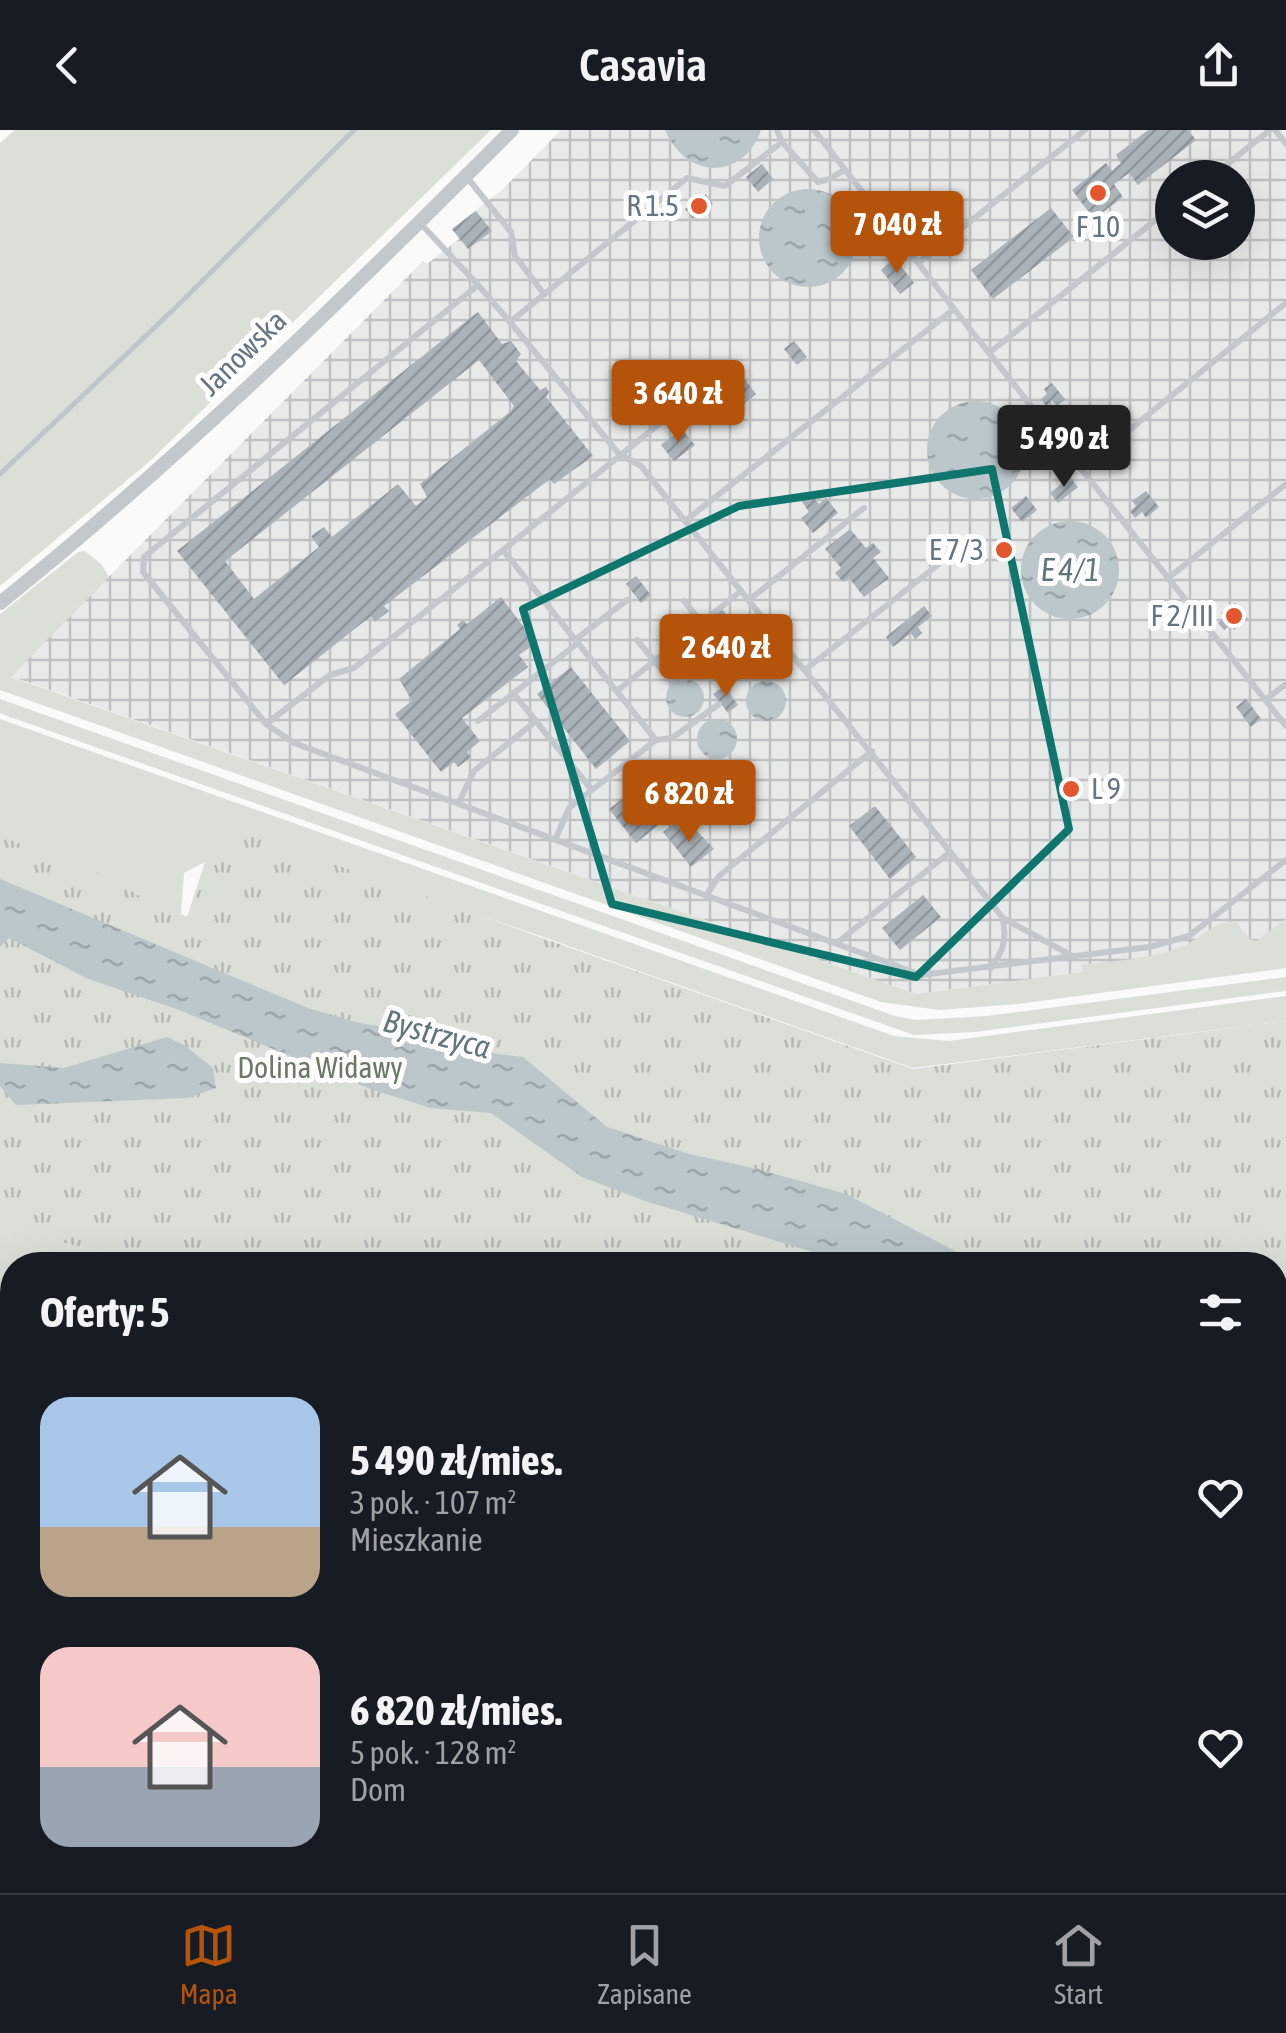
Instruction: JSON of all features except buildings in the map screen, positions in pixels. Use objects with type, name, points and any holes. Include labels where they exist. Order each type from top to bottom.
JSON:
[{"type":"street","name":"Janowska","points":[[0,603],[84,536],[189,443],[512,130]]},
{"type":"lane","points":[[777,130],[782,142],[818,182],[830,180],[844,170]]},
{"type":"lane","points":[[918,263],[1085,130]]},
{"type":"lane","points":[[1233,160],[1272,130],[1286,144]]},
{"type":"lane","points":[[819,132],[844,170],[1286,726]]},
{"type":"lane","points":[[510,322],[688,178],[725,186],[782,142]]},
{"type":"lane","points":[[466,176],[511,232],[515,256],[544,294]]},
{"type":"lane","points":[[418,222],[478,284],[619,454],[640,466],[872,750],[1003,918],[1076,958]]},
{"type":"lane","points":[[989,354],[1155,222]]},
{"type":"lane","points":[[478,284],[156,544],[144,558],[143,572],[266,724],[294,743],[921,976],[1148,948],[1190,936],[1286,860]]},
{"type":"lane","points":[[1081,468],[1286,303]]},
{"type":"lane","points":[[685,521],[954,309]]},
{"type":"lane","points":[[266,724],[330,675],[354,668],[730,366]]},
{"type":"lane","points":[[1167,579],[1286,484]]},
{"type":"lane","points":[[749,600],[864,508]]},
{"type":"lane","points":[[503,550],[656,740]]},
{"type":"lane","points":[[806,669],[938,564]]},
{"type":"lane","points":[[617,690],[742,591]]},
{"type":"lane","points":[[478,721],[626,600]]},
{"type":"lane","points":[[684,601],[718,647]]},
{"type":"lane","points":[[637,640],[672,682]]},
{"type":"lane","points":[[1265,700],[1286,684]]},
{"type":"lane","points":[[513,693],[592,790]]},
{"type":"lane","points":[[556,838],[570,808],[656,740],[672,738],[719,704]]},
{"type":"lane","points":[[459,802],[474,771],[536,721]]},
{"type":"lane","points":[[706,896],[719,876],[872,750]]},
{"type":"lane","points":[[837,944],[950,852]]},
{"type":"lane","points":[[990,968],[1006,937],[1003,918]]},
{"type":"highlighted area","points":[[992,469],[1069,829],[916,977],[612,904],[523,609],[739,506]]},
{"type":"shaded area","points":[[561,130],[1286,130],[1286,946],[916,994],[10,676],[423,261],[427,264],[459,239],[452,229],[503,189]]},
{"type":"green space","points":[[15,130],[491,130],[150,461],[0,586],[0,143]]},
{"type":"green space","points":[[85,551],[109,577],[11,677],[916,994],[1083,972],[1082,965],[1174,950],[1229,922],[1236,922],[1256,941],[1286,919],[1286,968],[1018,1004],[939,1010],[881,1002],[0,690],[0,614],[78,552]]},
{"type":"green space","points":[[0,699],[895,1016],[915,1020],[987,1016],[1286,977],[1286,991],[975,1032],[914,1035],[10,717],[0,713]]},
{"type":"green space","points":[[0,719],[894,1036],[949,1041],[1286,996],[1286,1021],[913,1068],[529,932],[341,871],[231,848],[184,873],[181,914],[474,1051],[0,879]]},
{"type":"green space","name":"Dolina Widawy","points":[[218,823],[913,1069],[1286,1021],[1286,1252],[103,1252],[0,1227],[0,836],[106,876],[185,923]]},
{"type":"green space","points":[[0,1216],[122,1252],[100,1251],[0,1252]]},
{"type":"water","points":[[665,130],[761,130],[741,159],[714,168],[686,158]]},
{"type":"water","points":[[808,189],[827,193],[843,203],[853,219],[857,238],[853,257],[843,273],[827,283],[808,287],[789,283],[773,273],[763,257],[759,238],[763,219],[773,203],[789,193]]},
{"type":"water","points":[[976,401],[995,405],[1011,415],[1021,431],[1025,450],[1021,469],[1011,485],[995,495],[976,499],[957,495],[941,485],[931,469],[927,450],[931,431],[941,415],[957,405]]},
{"type":"water","name":"E 4/1","points":[[1070,521],[1089,525],[1105,535],[1115,551],[1119,570],[1115,589],[1105,605],[1089,615],[1070,619],[1051,615],[1035,605],[1025,589],[1021,570],[1025,551],[1035,535],[1051,525]]},
{"type":"water","points":[[734,641],[748,646],[753,660],[748,674],[734,679],[720,674],[715,660],[720,646]]},
{"type":"water","points":[[685,679],[698,685],[704,698],[698,711],[685,717],[672,711],[666,698],[672,685]]},
{"type":"water","points":[[766,681],[780,687],[786,701],[780,715],[766,721],[752,715],[746,701],[752,687]]},
{"type":"water","points":[[717,719],[731,725],[737,739],[731,753],[717,759],[703,753],[697,739],[703,725]]},
{"type":"water","points":[[0,879],[308,1008],[359,1023],[432,1035],[474,1051],[523,1057],[607,1127],[689,1154],[846,1194],[957,1252],[813,1252],[645,1201],[582,1177],[491,1113],[431,1108],[373,1090],[179,1010],[86,978],[9,938],[0,947]]},
{"type":"water","points":[[167,1037],[213,1068],[216,1088],[187,1098],[16,1105],[0,1086],[0,1063],[64,1068]]},
{"type":"waterway","points":[[0,474],[354,130]]},
{"type":"place","name":"F 10","points":[[1098,193]]},
{"type":"place","name":"R 1.5","points":[[699,206]]},
{"type":"place","name":"E 7/3","points":[[1004,550]]},
{"type":"place","name":"F 2/III","points":[[1234,616]]},
{"type":"place","name":"L 9","points":[[1071,789]]},
{"type":"water label","name":"Bystrzyca","points":[[437,1034]]}]
